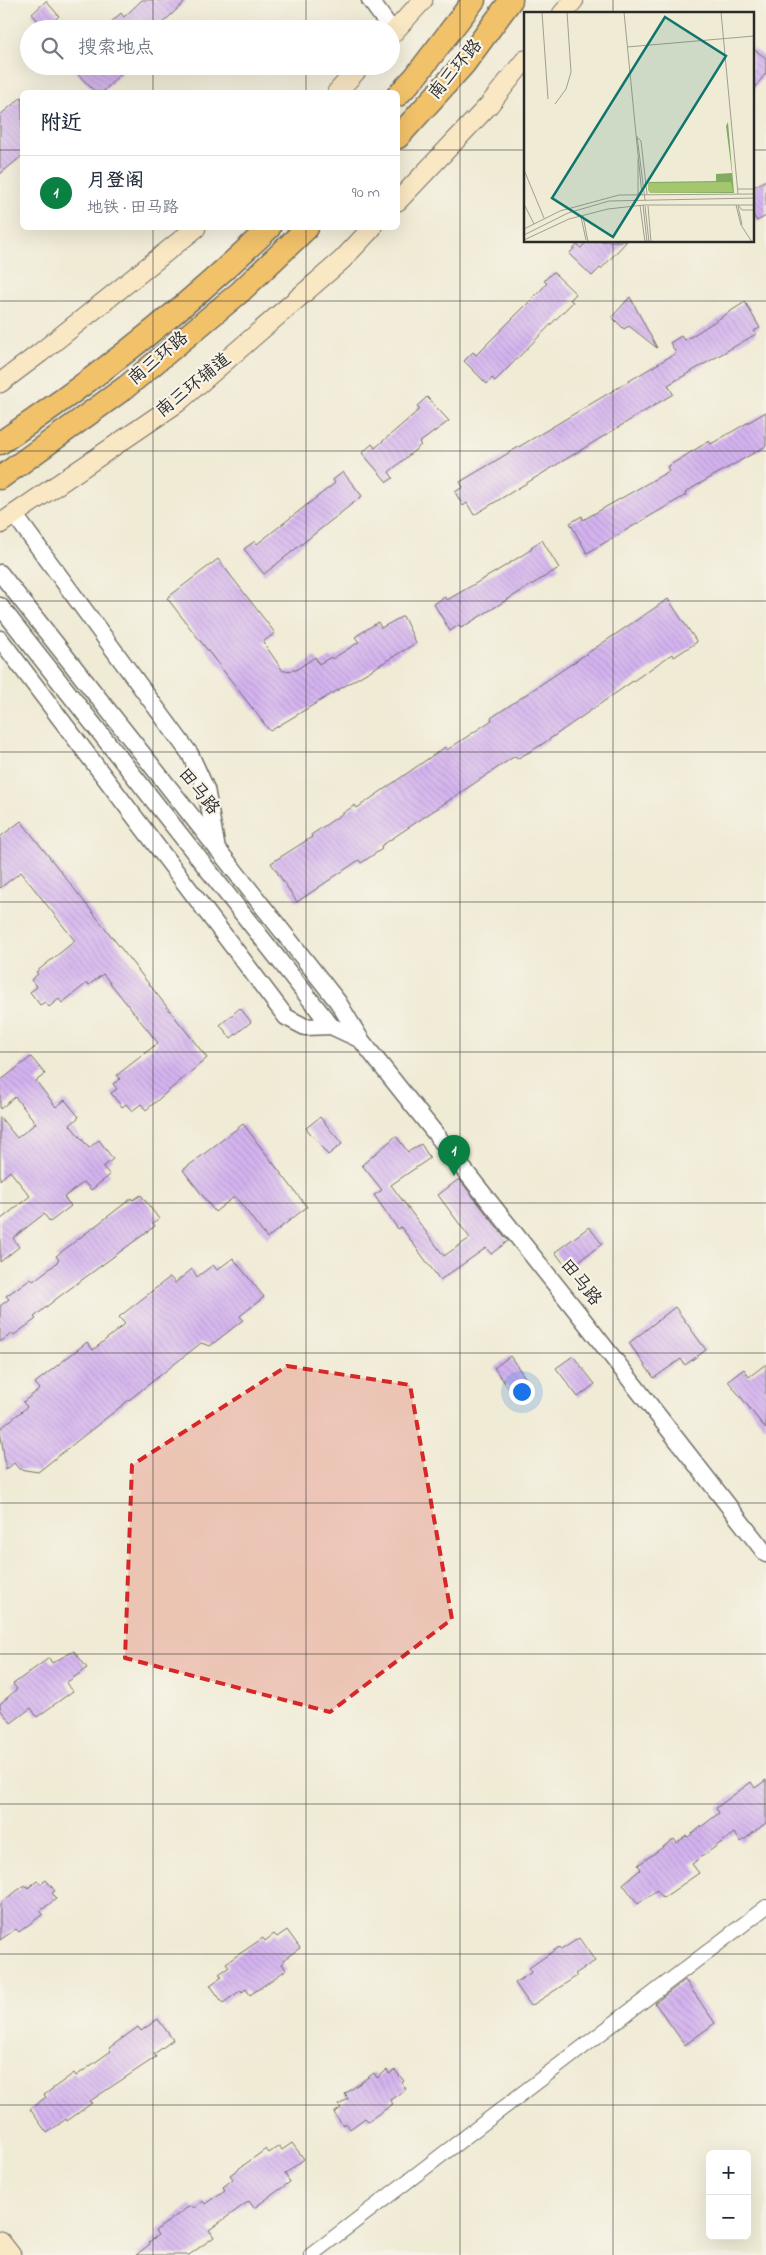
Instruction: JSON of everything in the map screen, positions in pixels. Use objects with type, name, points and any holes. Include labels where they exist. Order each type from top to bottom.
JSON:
[{"type":"highway","name":"南三环路","points":[[400,93],[415,77],[474,0]]},
{"type":"highway","name":"南三环路","points":[[400,135],[464,64],[511,0]]},
{"type":"highway","name":"南三环路","points":[[0,443],[138,344],[226,270],[267,230]]},
{"type":"highway","name":"南三环路","points":[[0,478],[126,387],[240,292],[306,230]]},
{"type":"main road","points":[[564,12],[574,0]]},
{"type":"main road","points":[[400,21],[415,3]]},
{"type":"main road","points":[[400,199],[489,105],[524,61]]},
{"type":"main road","points":[[339,90],[353,75]]},
{"type":"main road","points":[[0,383],[194,230]]},
{"type":"main road","name":"南三环辅道","points":[[7,519],[177,403],[342,260],[370,230]]},
{"type":"main road","points":[[0,2241],[11,2255]]},
{"type":"street","points":[[370,0],[384,20]]},
{"type":"street","points":[[7,519],[190,754],[206,789],[216,846]]},
{"type":"street","name":"田马路","points":[[0,573],[338,1002],[361,1040],[578,1312],[766,1554]]},
{"type":"street","name":"田马路","points":[[0,606],[331,1026],[361,1040]]},
{"type":"street","points":[[0,639],[286,1016],[305,1026],[331,1026]]},
{"type":"street","points":[[311,2255],[766,1907]]},
{"type":"highlighted area","points":[[287,1366],[410,1385],[452,1619],[330,1712],[125,1658],[132,1465]]},
{"type":"building","points":[[142,0],[187,0],[166,20],[114,20],[121,13],[124,17]]},
{"type":"building","points":[[46,1],[59,16],[55,20],[37,20],[32,14]]},
{"type":"building","points":[[754,49],[766,58],[766,73],[754,88]]},
{"type":"building","points":[[79,75],[119,75],[105,90],[93,90]]},
{"type":"building","points":[[20,99],[20,158],[0,174],[0,115]]},
{"type":"building","points":[[766,180],[766,216],[757,221],[754,216],[754,187]]},
{"type":"building","points":[[586,242],[626,242],[592,276],[569,254],[577,245],[581,248]]},
{"type":"building","points":[[553,272],[576,294],[570,300],[573,302],[495,381],[492,378],[487,384],[464,361],[473,352],[476,355],[540,291],[547,283],[544,281]]},
{"type":"building","points":[[630,297],[657,348],[629,326],[624,329],[612,317]]},
{"type":"building","points":[[745,302],[760,328],[754,331],[756,334],[668,385],[673,394],[474,515],[467,503],[463,506],[455,492],[463,487],[460,482],[676,353],[670,343],[681,336],[684,340],[692,336]]},
{"type":"building","points":[[427,397],[449,421],[419,443],[421,445],[389,472],[393,478],[387,482],[362,453],[372,444],[375,448],[420,409],[417,406]]},
{"type":"building","points":[[766,412],[766,446],[694,487],[685,493],[686,495],[587,553],[570,523],[582,516],[583,520],[669,471],[667,467],[709,441],[711,444]]},
{"type":"building","points":[[343,472],[362,496],[264,574],[244,549],[255,541],[257,544],[335,483],[333,480]]},
{"type":"building","points":[[542,540],[559,568],[461,628],[459,625],[450,631],[434,604],[445,597],[447,600],[497,571],[532,549],[531,547]]},
{"type":"building","points":[[218,559],[275,633],[263,642],[283,671],[296,670],[315,657],[319,664],[331,657],[332,659],[359,642],[355,637],[378,622],[381,628],[403,616],[416,643],[270,731],[167,598]]},
{"type":"building","points":[[668,599],[697,642],[674,657],[672,654],[541,745],[517,759],[515,756],[381,846],[382,849],[361,863],[359,860],[297,902],[271,863],[312,837],[311,835],[355,805],[357,808],[445,747],[447,750],[492,720],[491,718]]},
{"type":"building","points":[[21,821],[207,1058],[146,1110],[141,1104],[132,1111],[126,1104],[122,1107],[111,1093],[117,1089],[113,1084],[120,1079],[117,1075],[158,1043],[103,974],[89,985],[87,983],[62,1003],[59,999],[49,1007],[45,1002],[40,1005],[30,992],[37,987],[31,980],[38,974],[36,972],[75,941],[21,872],[0,888],[0,837]]},
{"type":"building","points":[[240,1008],[251,1022],[231,1038],[220,1025]]},
{"type":"building","points":[[31,1057],[45,1074],[36,1081],[56,1107],[65,1100],[79,1117],[70,1125],[89,1148],[99,1140],[113,1159],[103,1167],[110,1175],[91,1190],[84,1182],[64,1197],[71,1206],[50,1222],[44,1214],[13,1238],[19,1247],[0,1262],[0,1220],[30,1196],[10,1171],[0,1180],[0,1117],[17,1138],[36,1123],[15,1097],[0,1109],[0,1081]]},
{"type":"building","points":[[320,1117],[342,1144],[328,1155],[306,1128]]},
{"type":"building","points":[[243,1124],[307,1207],[267,1238],[235,1196],[215,1212],[183,1170]]},
{"type":"building","points":[[396,1136],[408,1152],[421,1144],[430,1158],[391,1185],[444,1256],[470,1238],[438,1195],[459,1179],[508,1241],[491,1254],[486,1248],[440,1280],[401,1227],[398,1229],[374,1195],[382,1190],[362,1165]]},
{"type":"building","points":[[141,1195],[159,1219],[153,1223],[155,1226],[56,1299],[34,1317],[36,1319],[14,1335],[13,1333],[0,1342],[0,1306],[9,1299],[6,1296],[31,1278],[33,1281],[59,1260],[56,1256],[132,1198],[133,1200]]},
{"type":"building","points":[[589,1227],[602,1244],[568,1269],[555,1252]]},
{"type":"building","points":[[233,1258],[264,1297],[240,1316],[243,1320],[210,1346],[201,1343],[38,1472],[19,1469],[14,1463],[6,1470],[0,1429],[27,1407],[23,1402],[40,1389],[35,1383],[87,1342],[93,1350],[125,1324],[119,1317],[170,1277],[175,1283],[192,1269],[197,1277],[213,1265],[217,1270]]},
{"type":"building","points":[[675,1307],[706,1350],[685,1365],[681,1359],[654,1378],[629,1343]]},
{"type":"building","points":[[510,1356],[531,1386],[515,1397],[494,1368]]},
{"type":"building","points":[[573,1356],[595,1384],[578,1397],[556,1368]]},
{"type":"building","points":[[766,1364],[766,1429],[728,1381],[744,1369],[749,1377]]},
{"type":"building","points":[[74,1651],[87,1668],[66,1683],[73,1691],[37,1717],[31,1708],[11,1723],[0,1709],[0,1704],[17,1689],[13,1684],[49,1658],[52,1663]]},
{"type":"building","points":[[766,1780],[766,1823],[741,1842],[734,1833],[692,1864],[699,1873],[663,1898],[657,1890],[638,1904],[623,1884],[641,1869],[638,1865],[674,1839],[677,1843],[686,1836],[688,1837],[719,1813],[716,1808],[751,1782],[755,1788]]},
{"type":"building","points":[[46,1880],[55,1891],[52,1893],[56,1899],[40,1911],[43,1914],[19,1932],[16,1929],[0,1940],[0,1903],[25,1885],[28,1888],[37,1881],[40,1884]]},
{"type":"building","points":[[287,1930],[300,1948],[283,1960],[282,1964],[286,1970],[250,1995],[246,1989],[242,1992],[241,1990],[223,2003],[210,1985],[222,1977],[219,1974],[229,1967],[226,1963],[263,1938],[265,1941],[274,1934],[277,1937]]},
{"type":"building","points":[[579,1938],[595,1961],[575,1974],[577,1976],[531,2006],[515,1983],[532,1972],[529,1968],[559,1947],[561,1950]]},
{"type":"building","points":[[685,1980],[715,2023],[685,2045],[655,2003]]},
{"type":"building","points":[[158,2019],[173,2040],[154,2054],[156,2057],[90,2101],[92,2103],[47,2133],[30,2109],[46,2097],[44,2095],[74,2073],[76,2076],[111,2051],[109,2048],[138,2027],[141,2031]]},
{"type":"building","points":[[387,2070],[389,2074],[395,2070],[404,2081],[402,2083],[406,2089],[390,2100],[393,2104],[368,2121],[365,2118],[350,2129],[346,2123],[343,2125],[334,2113],[341,2108],[339,2105],[348,2099],[345,2094],[374,2073],[377,2078]]},
{"type":"building","points":[[292,2143],[304,2159],[285,2174],[290,2182],[254,2208],[249,2201],[209,2230],[214,2237],[189,2255],[136,2255],[158,2235],[155,2231],[191,2205],[194,2208],[203,2201],[205,2204],[225,2190],[223,2187],[233,2179],[230,2175],[266,2149],[269,2153],[279,2146],[282,2150]]},
{"type":"place","name":"月登阁","points":[[454,1176]]}]
